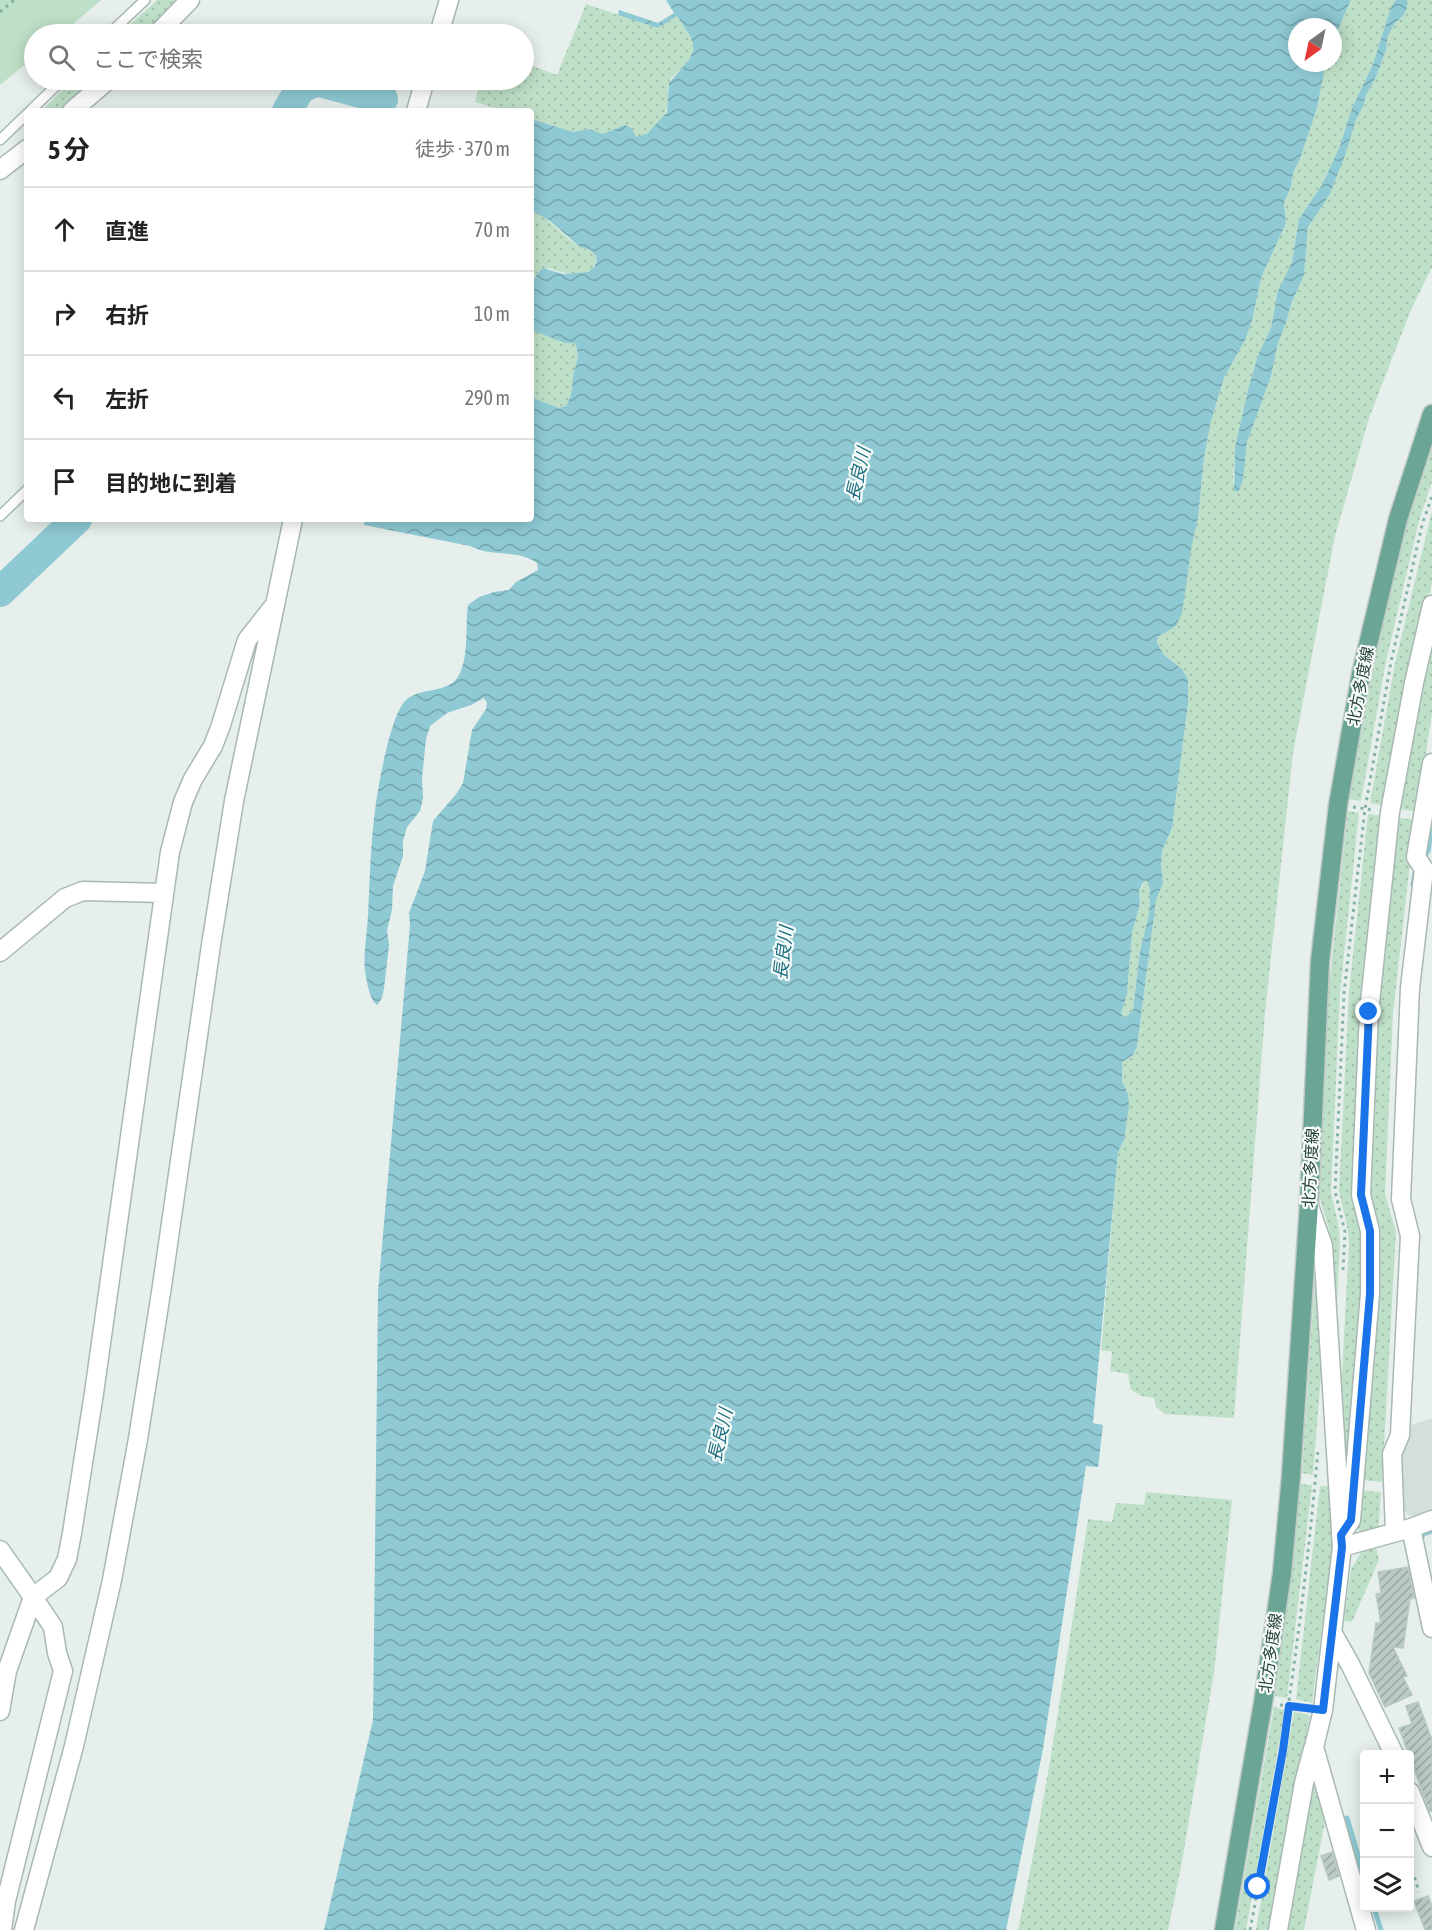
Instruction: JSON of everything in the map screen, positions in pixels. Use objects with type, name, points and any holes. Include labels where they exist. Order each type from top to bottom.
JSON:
[{"type":"main road","name":"北方多度線","points":[[1224,1930],[1263,1703],[1282,1573],[1291,1476],[1309,1204],[1320,962],[1338,806],[1361,674],[1393,541],[1432,414]]},
{"type":"street","points":[[167,24],[190,0]]},
{"type":"street","points":[[442,24],[449,0]]},
{"type":"street","points":[[75,108],[96,90]]},
{"type":"street","points":[[417,108],[422,90]]},
{"type":"street","points":[[0,170],[24,151]]},
{"type":"street","points":[[24,1930],[74,1746],[112,1581],[138,1439],[162,1286],[234,801],[292,522]]},
{"type":"street","points":[[0,1711],[7,1671],[33,1597],[58,1578],[67,1559],[98,1370],[170,852],[183,802],[193,779],[213,746],[247,640],[276,604]]},
{"type":"street","points":[[1342,1541],[1351,1520],[1370,1294],[1370,1231],[1361,1195],[1369,1012],[1390,812],[1414,683],[1432,605]]},
{"type":"street","points":[[1432,762],[1416,857],[1424,869],[1409,1000],[1401,1199],[1410,1236],[1400,1435],[1392,1454],[1403,1529],[1432,1628]]},
{"type":"street","points":[[0,951],[65,898],[83,891],[163,893]]},
{"type":"street","points":[[1278,1930],[1304,1783],[1323,1710],[1342,1541],[1323,1246],[1309,1204]]},
{"type":"street","points":[[1342,1541],[1403,1529],[1432,1520]]},
{"type":"street","points":[[0,1550],[53,1627],[57,1653],[63,1671],[6,1901],[2,1930]]},
{"type":"street","points":[[1333,1634],[1392,1750]]},
{"type":"street","points":[[1314,1747],[1366,1930]]},
{"type":"street","points":[[1414,1802],[1432,1847]]},
{"type":"lane","points":[[120,24],[145,0]]},
{"type":"lane","points":[[32,108],[51,90]]},
{"type":"lane","points":[[0,140],[24,116]]},
{"type":"lane","points":[[0,516],[24,493]]},
{"type":"path","points":[[0,12],[14,0]]},
{"type":"path","points":[[1343,1276],[1345,1232],[1335,1191],[1344,993],[1364,820],[1391,662],[1422,525],[1432,496]]},
{"type":"path","points":[[1250,1930],[1283,1750],[1308,1564],[1318,1447]]},
{"type":"path","points":[[1263,1703],[1323,1710]]},
{"type":"path","points":[[1414,1876],[1419,1892]]},
{"type":"shaded area","points":[[1432,1418],[1432,1512],[1417,1517],[1408,1515],[1402,1507],[1400,1476],[1406,1427]]},
{"type":"green space","points":[[0,0],[101,0],[73,24],[24,24],[24,65],[0,85]]},
{"type":"green space","points":[[157,0],[181,0],[157,24],[131,24]]},
{"type":"green space","points":[[1351,0],[1396,0],[1391,7],[1373,64],[1352,108],[1340,146],[1322,185],[1299,219],[1292,262],[1271,328],[1258,355],[1235,447],[1233,482],[1239,491],[1243,480],[1247,442],[1271,376],[1278,343],[1291,304],[1304,275],[1308,227],[1330,194],[1356,120],[1386,50],[1388,35],[1395,23],[1403,16],[1407,8],[1407,0],[1432,0],[1432,267],[1411,310],[1369,418],[1335,536],[1293,753],[1265,1013],[1234,1418],[1165,1414],[1156,1407],[1154,1398],[1142,1396],[1131,1390],[1128,1374],[1110,1371],[1112,1352],[1101,1350],[1118,1152],[1124,1140],[1128,1094],[1122,1081],[1122,1062],[1133,1055],[1137,1047],[1156,900],[1163,883],[1162,851],[1172,828],[1188,704],[1188,680],[1182,669],[1164,655],[1157,643],[1158,637],[1164,634],[1198,518],[1204,458],[1211,421],[1224,378],[1245,340],[1252,321],[1261,278],[1286,223],[1284,205],[1317,108],[1324,72],[1342,72],[1342,20]]},
{"type":"green space","points":[[586,4],[658,28],[677,16],[693,45],[692,55],[686,65],[674,75],[668,85],[667,108],[662,120],[642,136],[636,137],[632,129],[603,134],[589,129],[573,132],[534,120],[534,108],[494,108],[475,102],[478,90],[534,90],[534,67],[557,75]]},
{"type":"green space","points":[[63,90],[85,90],[64,108],[44,108]]},
{"type":"green space","points":[[534,212],[573,242],[596,256],[592,269],[580,274],[548,268],[538,272],[534,278]]},
{"type":"green space","points":[[534,331],[565,343],[575,343],[577,349],[578,358],[571,395],[566,406],[559,408],[534,398]]},
{"type":"green space","points":[[1432,441],[1432,482],[1419,521],[1386,661],[1361,801],[1349,799],[1374,663],[1407,521]]},
{"type":"green space","points":[[1432,511],[1432,583],[1409,681],[1386,806],[1370,803],[1395,663]]},
{"type":"green space","points":[[1432,628],[1432,713],[1417,812],[1396,808]]},
{"type":"green space","points":[[1348,811],[1359,813],[1340,993],[1331,1192],[1339,1228],[1340,1245],[1336,1318],[1334,1318],[1330,1232],[1319,1196],[1328,995]]},
{"type":"green space","points":[[1368,814],[1385,816],[1366,1237],[1350,1479],[1344,1478],[1341,1392],[1349,1245],[1339,1191],[1349,992]]},
{"type":"green space","points":[[1395,817],[1415,820],[1393,1013],[1385,1194],[1396,1232],[1382,1482],[1360,1480],[1365,1191],[1374,1012]]},
{"type":"green space","points":[[1146,879],[1149,884],[1149,914],[1140,951],[1133,1010],[1125,1018],[1121,1014],[1127,994],[1132,933],[1140,904],[1139,892]]},
{"type":"green space","points":[[1317,1246],[1324,1337],[1313,1475],[1302,1473]]},
{"type":"green space","points":[[1300,1484],[1312,1485],[1287,1698],[1275,1696]]},
{"type":"green space","points":[[1320,1486],[1334,1487],[1335,1528],[1312,1703],[1296,1699]]},
{"type":"green space","points":[[1359,1490],[1381,1492],[1378,1533],[1364,1536],[1357,1527]]},
{"type":"green space","points":[[1146,1492],[1232,1500],[1214,1673],[1168,1930],[1018,1930],[1047,1776],[1088,1519],[1112,1522],[1116,1503],[1144,1505]]},
{"type":"green space","points":[[1376,1548],[1379,1560],[1352,1622],[1344,1621],[1351,1569],[1362,1551]]},
{"type":"green space","points":[[1274,1707],[1285,1710],[1246,1930],[1235,1930]]},
{"type":"green space","points":[[1294,1712],[1310,1715],[1273,1930],[1256,1930]]},
{"type":"green space","points":[[1312,1774],[1327,1811],[1304,1930],[1284,1930]]},
{"type":"water","name":"長良川","points":[[666,0],[1351,0],[1342,20],[1342,18],[1288,18],[1288,72],[1324,72],[1317,108],[1284,204],[1286,223],[1261,278],[1252,321],[1245,340],[1224,378],[1211,421],[1182,613],[1176,626],[1158,637],[1157,643],[1164,655],[1182,669],[1188,680],[1188,704],[1172,828],[1162,851],[1163,883],[1156,900],[1137,1047],[1133,1055],[1122,1062],[1122,1081],[1128,1094],[1129,1106],[1124,1140],[1118,1152],[1093,1423],[1103,1425],[1098,1467],[1086,1466],[1043,1749],[1006,1930],[324,1930],[373,1720],[378,1292],[410,925],[409,913],[425,871],[433,821],[463,783],[472,730],[486,709],[487,703],[484,698],[447,713],[430,726],[426,739],[422,778],[423,798],[420,811],[407,827],[403,841],[403,856],[393,886],[392,910],[387,930],[389,945],[384,988],[382,998],[377,1005],[369,990],[364,958],[376,800],[388,743],[402,705],[415,695],[449,685],[460,673],[466,648],[468,605],[479,597],[509,590],[516,582],[538,570],[537,563],[529,558],[487,552],[470,546],[364,525],[364,522],[534,522],[534,398],[559,408],[566,406],[571,395],[578,358],[575,343],[565,343],[534,331],[534,281],[543,268],[563,274],[588,272],[597,261],[596,256],[590,250],[580,247],[550,221],[534,212],[534,120],[573,132],[589,129],[603,134],[625,125],[632,129],[636,137],[648,133],[667,112],[669,83],[689,60],[693,51],[690,36],[677,16],[658,28],[618,15],[619,10],[658,23],[674,13]],"holes":[[[1146,880],[1149,884],[1149,914],[1140,951],[1133,1010],[1125,1018],[1121,1014],[1127,994],[1132,933],[1140,904],[1139,892]]]},
{"type":"water","points":[[1396,0],[1407,0],[1407,8],[1388,35],[1386,50],[1356,120],[1330,194],[1308,227],[1304,275],[1291,304],[1278,343],[1271,376],[1247,442],[1243,480],[1239,491],[1234,491],[1235,447],[1249,386],[1258,355],[1271,328],[1278,291],[1292,262],[1299,219],[1322,185],[1340,146],[1352,108],[1373,64],[1391,7]]},
{"type":"building","points":[[1408,1567],[1414,1598],[1410,1599],[1403,1648],[1393,1647],[1407,1676],[1403,1677],[1412,1695],[1385,1707],[1369,1673],[1376,1623],[1381,1623],[1376,1594],[1381,1593],[1378,1572]]},
{"type":"building","points":[[1418,1702],[1432,1740],[1432,1811],[1430,1812],[1414,1769],[1414,1750],[1407,1750],[1399,1728],[1412,1724],[1406,1706]]},
{"type":"building","points":[[1332,1852],[1339,1876],[1329,1880],[1321,1856]]},
{"type":"building","points":[[1428,1896],[1432,1906],[1432,1930],[1425,1930],[1414,1901]]},
{"type":"waterway","points":[[289,108],[299,90]]},
{"type":"waterway","points":[[350,90],[383,99]]},
{"type":"waterway","points":[[0,592],[74,522]]},
{"type":"waterway","points":[[1424,856],[1428,851],[1432,825]]},
{"type":"waterway","points":[[1413,885],[1416,867]]},
{"type":"waterway","points":[[1420,1543],[1423,1534],[1432,1531]]},
{"type":"waterway","points":[[1347,1818],[1360,1862]]},
{"type":"waterway","points":[[1375,1912],[1381,1930]]},
{"type":"route","points":[[1258,1887],[1289,1706],[1323,1710],[1342,1547],[1341,1535],[1351,1520],[1370,1294],[1370,1231],[1361,1195],[1369,1012]]}]
